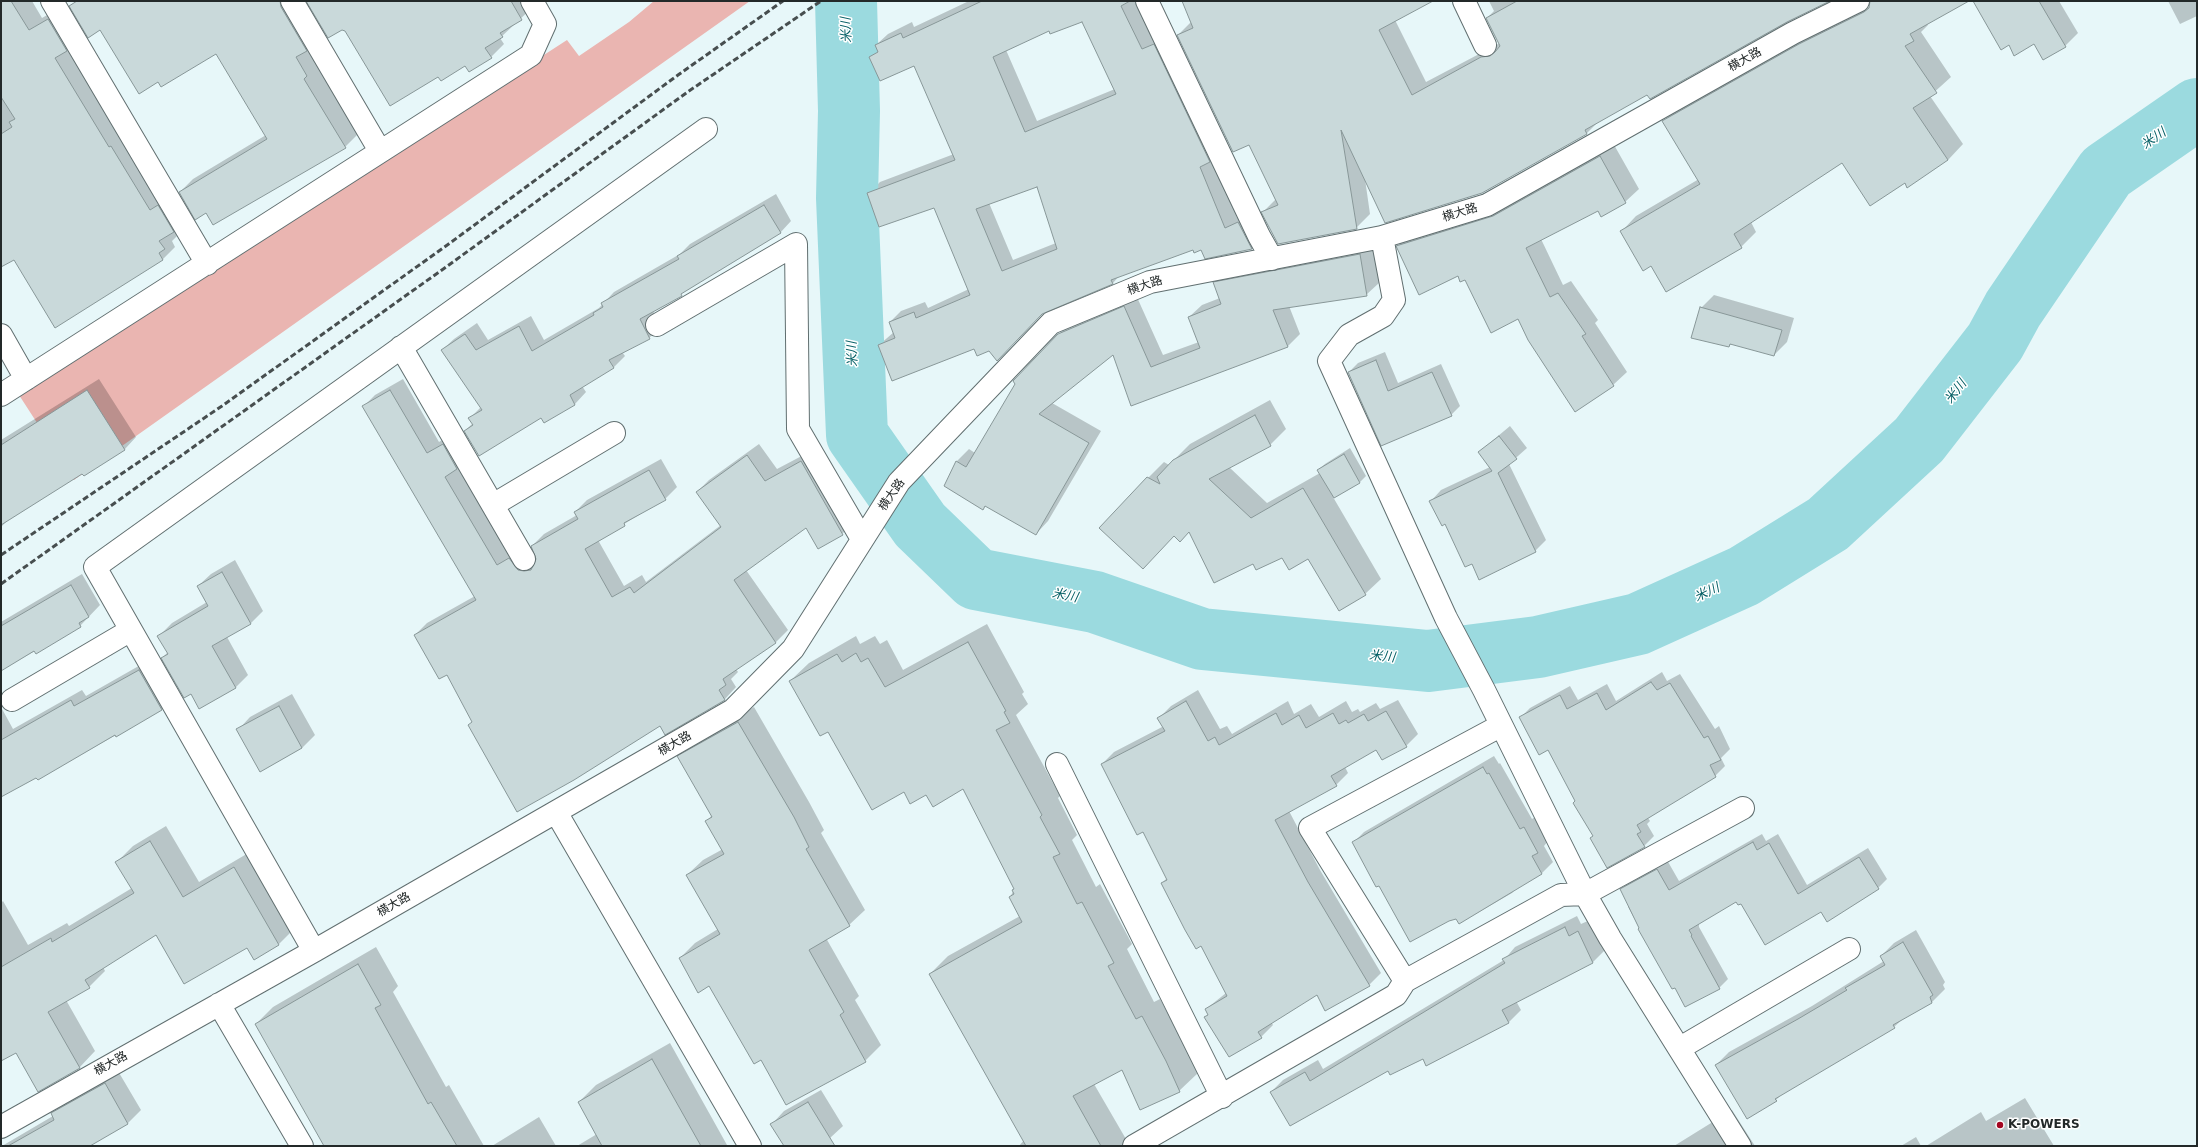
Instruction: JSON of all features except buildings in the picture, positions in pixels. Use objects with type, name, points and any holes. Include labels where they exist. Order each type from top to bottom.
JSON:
[{"type":"street","points":[[52,1],[207,264]]},
{"type":"street","points":[[292,1],[380,151]]},
{"type":"street","points":[[1,395],[531,55],[545,24],[532,1]]},
{"type":"street","points":[[1148,1],[1259,236],[1272,259]]},
{"type":"street","points":[[1464,1],[1485,45]]},
{"type":"street","name":"横大路","points":[[1,1127],[314,951],[733,710],[793,649],[899,482],[1051,323],[1150,282],[1382,237],[1487,205],[1793,33],[1858,1]]},
{"type":"street","points":[[314,951],[95,567],[706,130]]},
{"type":"street","points":[[1382,237],[1394,300],[1383,316],[1348,335],[1329,362],[1446,618],[1484,690],[1500,726],[1585,894],[1610,938],[1740,1146]]},
{"type":"street","points":[[657,324],[796,244],[798,430],[866,533]]},
{"type":"street","points":[[1,335],[26,379]]},
{"type":"street","points":[[401,347],[524,559]]},
{"type":"street","points":[[493,505],[614,432]]},
{"type":"street","points":[[12,700],[131,630]]},
{"type":"street","points":[[1405,981],[1310,828],[1500,726]]},
{"type":"street","points":[[1057,764],[1222,1097]]},
{"type":"street","points":[[1134,1146],[1396,996],[1405,981],[1561,895],[1585,894],[1743,808]]},
{"type":"street","points":[[556,812],[750,1146]]},
{"type":"street","points":[[1680,1048],[1849,949]]},
{"type":"street","points":[[219,1004],[302,1146]]},
{"type":"shaded area","points":[[654,1],[750,1],[74,480],[19,395],[567,40],[579,56],[629,22]]},
{"type":"waterway","name":"米川","points":[[846,1],[849,111],[847,198],[857,435],[920,525],[976,579],[1095,602],[1202,639],[1428,661],[1538,647],[1638,624],[1744,576],[1828,524],[1919,440],[1995,342],[2013,309],[2106,172],[2197,109]]},
{"type":"railway","points":[[1,555],[222,406],[450,243],[678,75],[783,1]]},
{"type":"railway","points":[[1,584],[446,267],[689,91],[821,1]]},
{"type":"place","name":"K-POWERS","points":[[2000,1125]]}]
